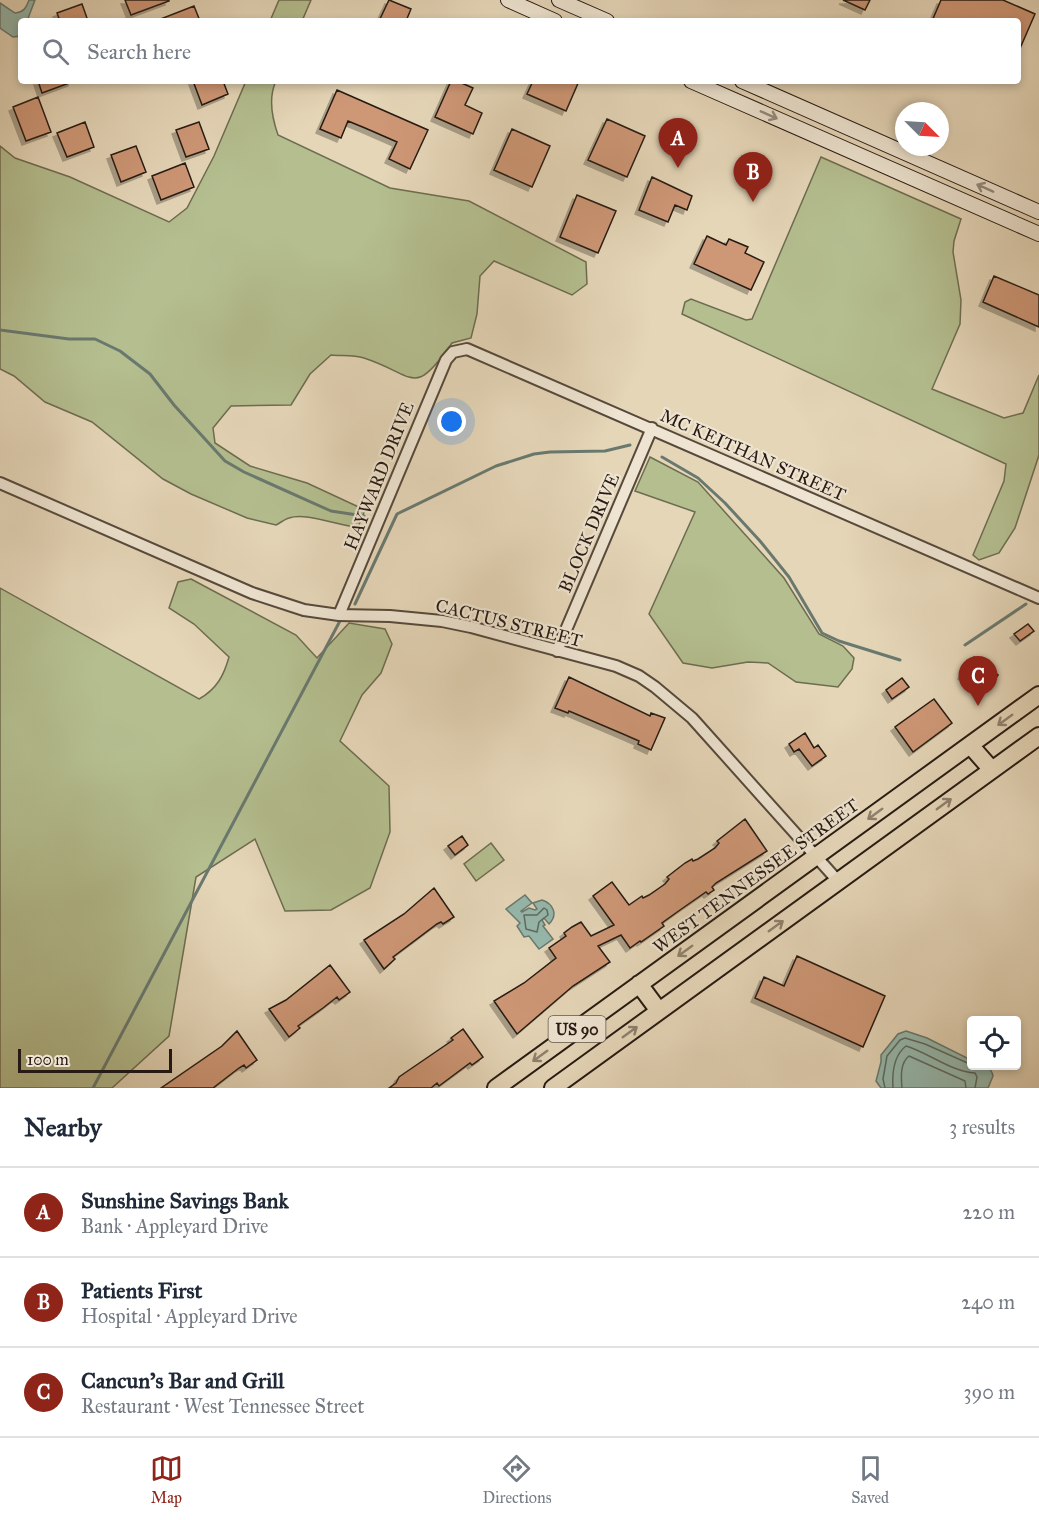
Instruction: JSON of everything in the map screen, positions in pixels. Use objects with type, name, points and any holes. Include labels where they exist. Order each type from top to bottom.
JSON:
[{"type":"main road","points":[[508,0],[548,18]]},
{"type":"main road","points":[[560,0],[600,18]]},
{"type":"main road","points":[[699,84],[1039,234]]},
{"type":"main road","points":[[749,84],[1039,212]]},
{"type":"main road","name":"WEST TENNESSEE STREET","points":[[496,1088],[1039,695]]},
{"type":"main road","name":"US 90","points":[[553,1088],[1039,736]]},
{"type":"main road","points":[[970,745],[992,770]]},
{"type":"main road","points":[[639,984],[659,1011]]},
{"type":"street","name":"MC KEITHAN STREET","points":[[453,352],[466,349],[486,356],[1039,598]]},
{"type":"street","name":"HAYWARD DRIVE","points":[[339,615],[437,379],[446,360],[453,352]]},
{"type":"street","name":"BLOCK DRIVE","points":[[557,651],[652,428]]},
{"type":"street","name":"CACTUS STREET","points":[[0,483],[252,593],[304,610],[339,615],[390,616],[442,621],[616,666],[639,676],[692,718],[838,881]]},
{"type":"green space","points":[[279,0],[311,0],[303,18],[271,18]]},
{"type":"green space","points":[[245,84],[275,84],[272,94],[272,108],[278,135],[390,188],[469,201],[586,262],[587,284],[572,295],[494,261],[480,276],[477,314],[471,338],[452,343],[429,371],[421,377],[413,378],[360,357],[331,355],[310,374],[291,405],[231,406],[213,428],[215,443],[250,466],[307,483],[365,510],[358,527],[304,517],[289,518],[276,525],[247,518],[191,494],[163,479],[92,422],[45,402],[14,376],[0,369],[0,146],[15,158],[70,177],[169,222],[187,208],[214,156]]},
{"type":"green space","points":[[821,157],[961,219],[953,252],[961,300],[960,324],[932,389],[1004,418],[1023,413],[1039,375],[1039,455],[1015,528],[999,553],[979,560],[973,555],[1004,481],[1006,464],[682,314],[685,302],[691,299],[746,320],[752,319]]},
{"type":"green space","points":[[650,457],[698,482],[784,578],[819,634],[843,646],[854,658],[852,669],[838,687],[796,682],[768,663],[748,662],[712,668],[683,663],[649,614],[695,512],[635,491]]},
{"type":"green space","points":[[191,579],[296,635],[317,658],[349,623],[385,629],[392,644],[381,673],[362,695],[340,741],[389,786],[390,832],[370,888],[331,910],[285,911],[255,839],[196,877],[169,1036],[112,1088],[0,1088],[0,588],[199,699],[211,691],[219,681],[229,657],[194,624],[169,608],[178,582]]},
{"type":"green space","points":[[491,843],[504,860],[476,881],[464,864]]},
{"type":"water","points":[[29,0],[35,0],[28,18],[18,18],[18,36],[13,37],[0,28],[0,3],[15,13],[21,12]]},
{"type":"water","points":[[525,895],[532,903],[522,912],[529,908],[537,909],[533,903],[542,900],[553,910],[552,921],[549,924],[544,918],[542,920],[545,925],[543,926],[553,939],[539,949],[529,936],[524,937],[517,926],[520,923],[506,909]]},
{"type":"water","points":[[906,1031],[927,1038],[967,1058],[967,1070],[990,1070],[993,1076],[988,1088],[881,1088],[876,1081],[881,1055],[898,1034]]},
{"type":"building","points":[[125,0],[169,0],[169,1],[131,15]]},
{"type":"building","points":[[389,0],[411,9],[407,18],[380,18]]},
{"type":"building","points":[[843,0],[870,0],[865,10]]},
{"type":"building","points":[[941,0],[1003,0],[1035,14],[1021,46],[1021,18],[933,18]]},
{"type":"building","points":[[82,4],[87,18],[59,18],[57,13]]},
{"type":"building","points":[[194,6],[199,18],[163,18]]},
{"type":"building","points":[[39,84],[67,84],[42,93]]},
{"type":"building","points":[[194,84],[224,84],[228,94],[202,105]]},
{"type":"building","points":[[450,84],[464,84],[473,88],[465,105],[482,113],[473,134],[435,117]]},
{"type":"building","points":[[532,84],[578,84],[566,111],[527,94]]},
{"type":"building","points":[[337,90],[428,130],[410,169],[389,159],[397,142],[348,121],[341,138],[320,129]]},
{"type":"building","points":[[38,97],[51,132],[26,141],[13,107]]},
{"type":"building","points":[[607,119],[645,136],[627,177],[588,160]]},
{"type":"building","points":[[85,122],[94,147],[67,157],[57,133]]},
{"type":"building","points":[[199,122],[209,149],[186,157],[176,130]]},
{"type":"building","points":[[512,129],[550,146],[532,187],[494,170]]},
{"type":"building","points":[[136,146],[146,172],[121,182],[111,155]]},
{"type":"building","points":[[185,163],[194,187],[161,200],[152,176]]},
{"type":"building","points":[[652,177],[692,196],[687,210],[675,205],[668,222],[639,210]]},
{"type":"building","points":[[577,195],[616,211],[598,253],[560,237]]},
{"type":"building","points":[[707,236],[726,245],[729,239],[748,247],[745,253],[764,262],[751,290],[694,264]]},
{"type":"building","points":[[994,276],[1039,295],[1039,327],[983,302]]},
{"type":"building","points":[[1028,624],[1034,631],[1020,641],[1014,634]]},
{"type":"building","points":[[974,657],[998,675],[986,692],[962,675]]},
{"type":"building","points":[[569,677],[650,716],[651,713],[665,718],[651,750],[638,744],[639,741],[623,734],[569,711],[568,713],[555,708]]},
{"type":"building","points":[[902,678],[909,687],[892,699],[886,690]]},
{"type":"building","points":[[934,699],[952,723],[913,752],[895,727]]},
{"type":"building","points":[[805,733],[814,748],[818,745],[826,756],[812,766],[799,749],[794,752],[789,744]]},
{"type":"building","points":[[745,819],[767,851],[716,883],[712,887],[714,890],[708,894],[706,892],[680,910],[662,923],[664,926],[641,942],[630,948],[621,935],[598,946],[610,962],[573,986],[517,1034],[494,1001],[524,983],[556,958],[549,948],[566,936],[564,933],[572,927],[581,922],[591,936],[614,925],[593,896],[612,882],[629,905],[642,896],[643,898],[649,895],[665,884],[669,879],[667,877],[685,863],[698,859],[715,848],[719,843],[717,841]]},
{"type":"building","points":[[462,836],[468,845],[455,855],[448,846]]},
{"type":"building","points":[[434,888],[454,917],[443,924],[441,922],[437,924],[393,957],[395,959],[384,969],[364,940],[404,914]]},
{"type":"building","points":[[797,956],[885,996],[863,1047],[755,998],[764,977],[784,986]]},
{"type":"building","points":[[330,965],[350,992],[339,1000],[337,997],[298,1026],[300,1028],[289,1037],[269,1009],[286,1000]]},
{"type":"building","points":[[463,1029],[483,1057],[472,1065],[470,1063],[439,1086],[437,1083],[431,1088],[389,1088],[396,1083],[399,1077],[453,1040],[451,1038]]},
{"type":"building","points":[[237,1031],[257,1060],[246,1068],[244,1065],[239,1068],[213,1088],[161,1088],[222,1046]]},
{"type":"waterway","points":[[0,330],[69,339],[95,339],[120,351],[150,374],[174,405],[225,461],[244,472],[331,511],[364,516]]},
{"type":"waterway","points":[[355,604],[397,514],[496,466],[534,454],[605,451],[630,445]]},
{"type":"waterway","points":[[662,457],[698,478],[760,541],[789,577],[822,633],[839,641],[900,660]]},
{"type":"waterway","points":[[965,645],[1026,604]]},
{"type":"waterway","points":[[93,1088],[341,619]]},
{"type":"place","name":"Sunshine Savings Bank","points":[[678,168]]},
{"type":"place","name":"Patients First","points":[[753,202]]},
{"type":"place","name":"Cancun's Bar and Grill","points":[[978,706]]}]
